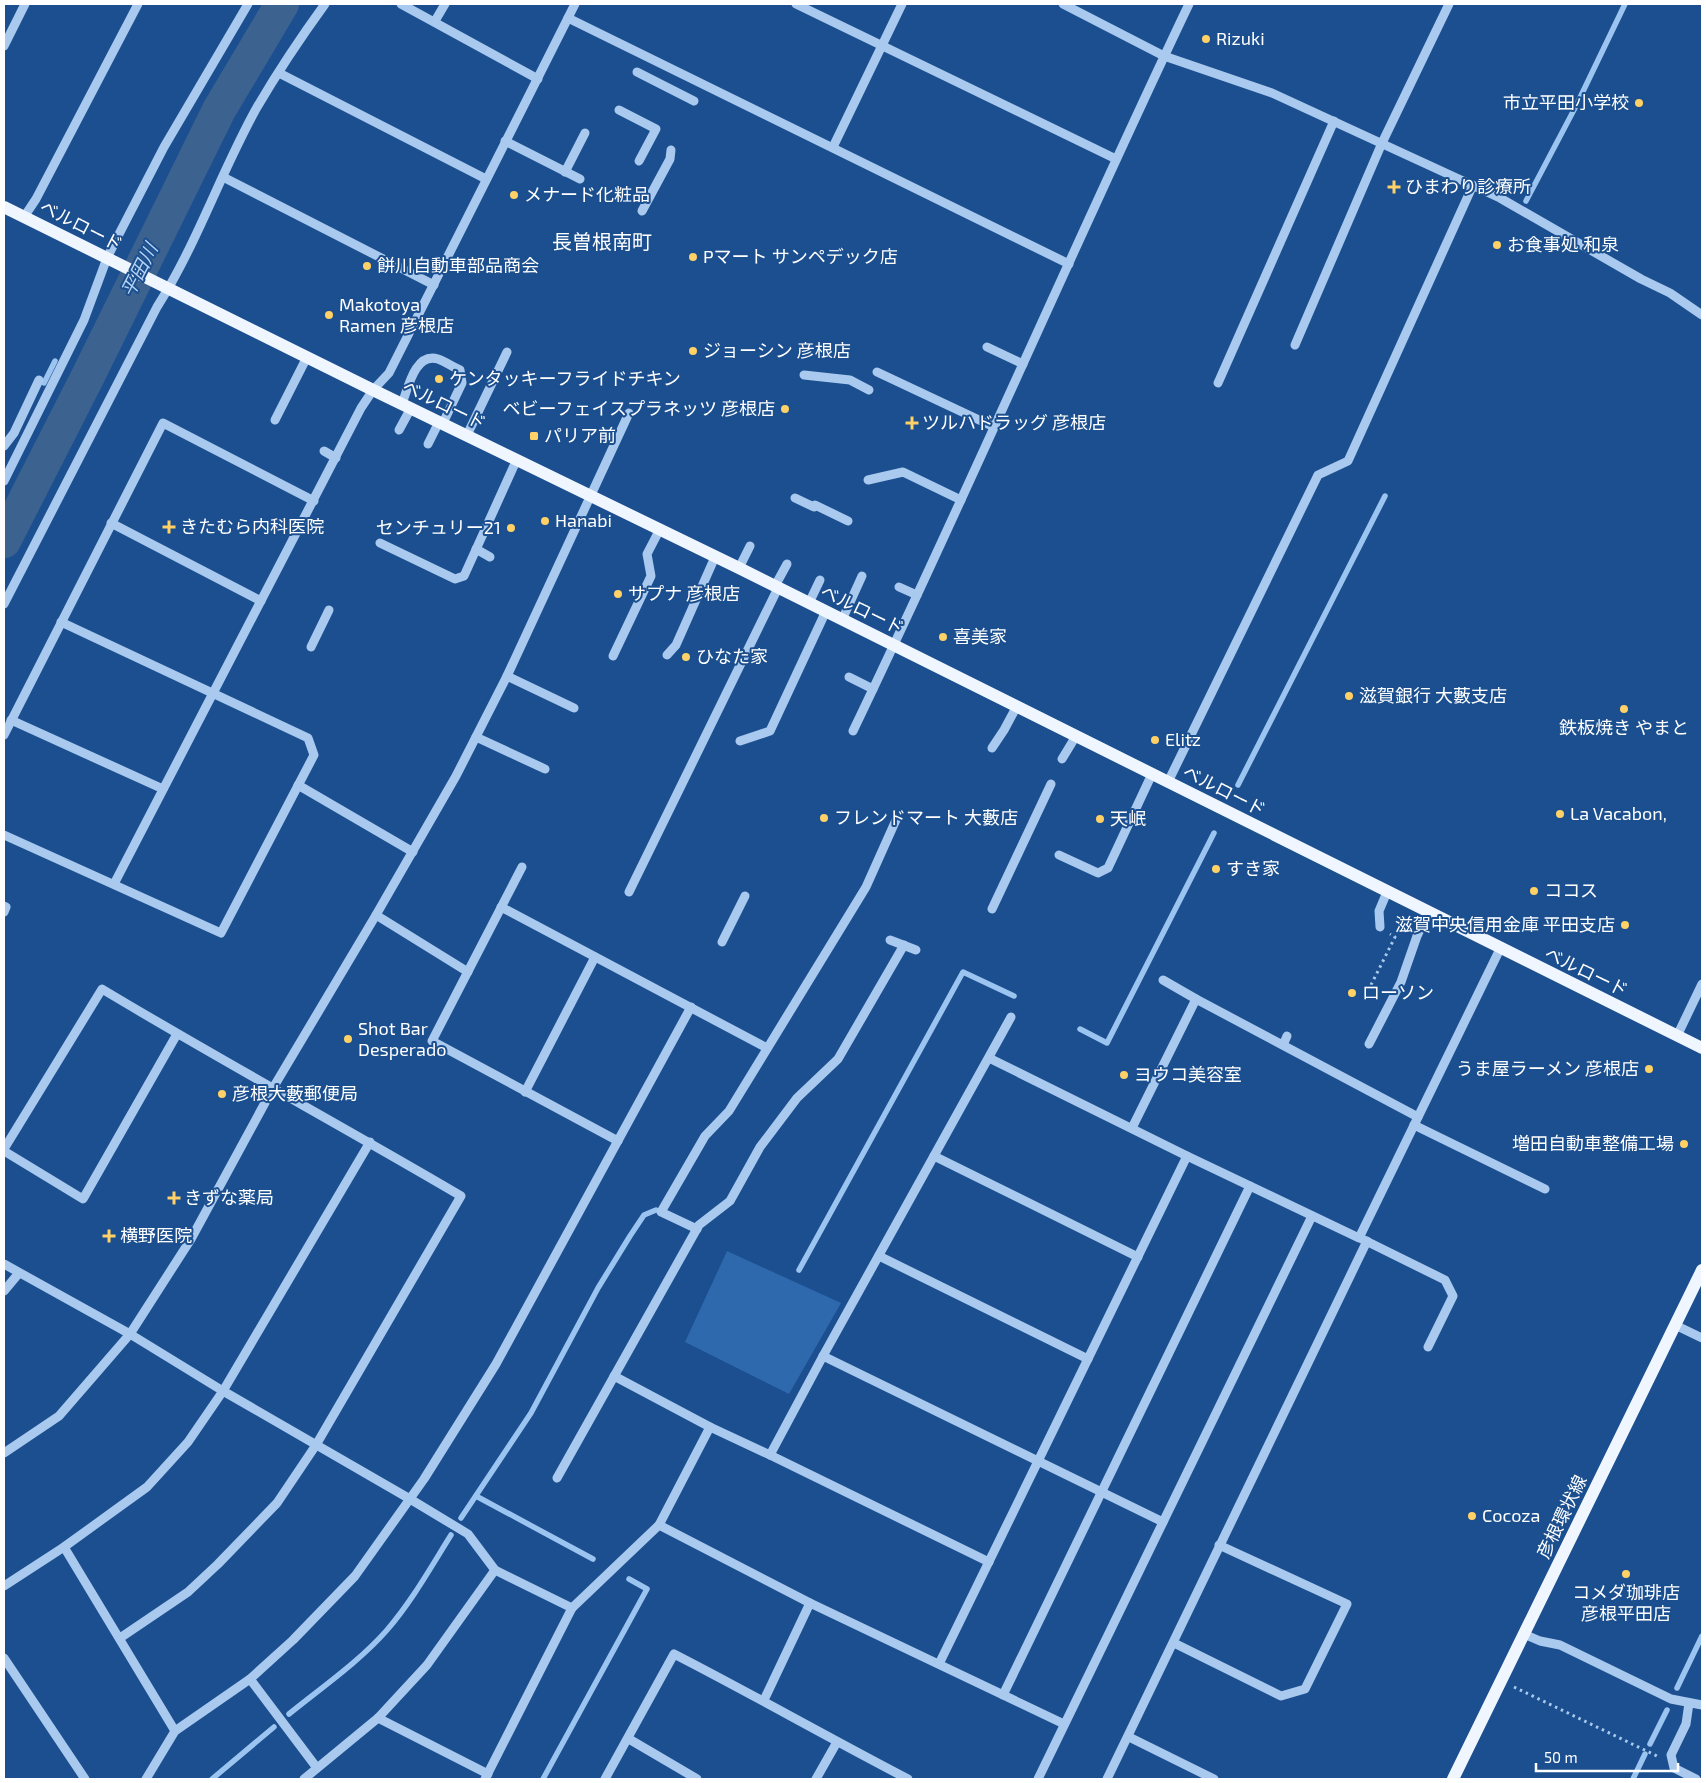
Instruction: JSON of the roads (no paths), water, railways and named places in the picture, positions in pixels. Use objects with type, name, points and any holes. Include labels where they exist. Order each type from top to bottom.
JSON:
[{"type":"main road","name":"ベルロード","points":[[4,207],[826,611],[1500,949],[1702,1048]]},
{"type":"main road","name":"彦根環状線","points":[[1453,1779],[1702,1270]]},
{"type":"street","points":[[4,46],[25,4]]},
{"type":"street","points":[[24,217],[36,198],[138,4]]},
{"type":"street","points":[[4,481],[84,320],[164,147],[248,4]]},
{"type":"street","points":[[4,604],[157,307],[164,286],[180,269],[256,110],[308,27],[325,4]]},
{"type":"street","points":[[401,4],[538,78]]},
{"type":"street","points":[[435,22],[445,4]]},
{"type":"street","points":[[114,884],[213,694],[256,622],[261,601],[275,584],[361,408],[373,390],[389,373],[575,4]]},
{"type":"street","points":[[796,4],[1116,160]]},
{"type":"street","points":[[833,147],[902,4]]},
{"type":"street","points":[[1063,4],[1164,56],[1272,93],[1500,198],[1641,279],[1670,293],[1702,315]]},
{"type":"street","points":[[853,731],[1189,4]]},
{"type":"street","points":[[1295,345],[1382,143],[1450,4]]},
{"type":"street","points":[[568,18],[1069,264]]},
{"type":"street","points":[[637,72],[694,101]]},
{"type":"street","points":[[279,73],[486,179]]},
{"type":"street","points":[[619,110],[656,128],[639,160]]},
{"type":"street","points":[[1218,382],[1334,121]]},
{"type":"street","points":[[564,172],[585,133]]},
{"type":"street","points":[[506,142],[580,179]]},
{"type":"street","points":[[642,211],[670,158],[671,150]]},
{"type":"street","points":[[223,177],[434,285]]},
{"type":"street","points":[[1168,782],[1318,475],[1348,462],[1473,185]]},
{"type":"street","points":[[988,347],[1024,364]]},
{"type":"street","points":[[467,435],[507,352]]},
{"type":"street","points":[[275,420],[307,357]]},
{"type":"street","points":[[399,430],[420,363],[428,358],[438,359],[460,370],[462,383],[428,444]]},
{"type":"street","points":[[877,372],[994,427]]},
{"type":"street","points":[[804,375],[850,380],[868,390]]},
{"type":"street","points":[[4,446],[14,433],[39,380]]},
{"type":"street","points":[[4,1453],[59,1416],[130,1334],[191,1239],[273,1088],[376,916],[456,776],[507,676],[629,413]]},
{"type":"street","points":[[4,735],[163,422],[314,501]]},
{"type":"street","points":[[324,451],[336,458]]},
{"type":"street","points":[[380,543],[454,579],[464,576],[518,459]]},
{"type":"street","points":[[868,480],[903,472],[961,500]]},
{"type":"street","points":[[795,498],[848,521]]},
{"type":"street","points":[[111,523],[261,601]]},
{"type":"street","points":[[613,656],[651,576],[647,554],[660,530]]},
{"type":"street","points":[[739,568],[750,546]]},
{"type":"street","points":[[476,549],[490,556]]},
{"type":"street","points":[[667,656],[676,645],[715,557]]},
{"type":"street","points":[[630,892],[787,564]]},
{"type":"street","points":[[842,620],[862,576]]},
{"type":"street","points":[[809,603],[820,580]]},
{"type":"street","points":[[899,586],[917,595]]},
{"type":"street","points":[[311,647],[329,610]]},
{"type":"street","points":[[740,741],[770,731],[826,611]]},
{"type":"street","points":[[4,835],[221,933],[314,754],[308,738],[62,622]]},
{"type":"street","points":[[507,676],[574,708]]},
{"type":"street","points":[[849,677],[873,689]]},
{"type":"street","points":[[992,748],[1017,706]]},
{"type":"street","points":[[11,720],[163,789]]},
{"type":"street","points":[[1062,759],[1076,736]]},
{"type":"street","points":[[476,737],[545,769]]},
{"type":"street","points":[[1060,855],[1098,873],[1108,868],[1152,774]]},
{"type":"street","points":[[992,909],[1051,784]]},
{"type":"street","points":[[298,785],[413,852]]},
{"type":"street","points":[[697,1229],[661,1212],[706,1136],[729,1111],[866,887],[896,820]]},
{"type":"street","points":[[522,867],[432,1042],[618,1142]]},
{"type":"street","points":[[1385,927],[1379,910],[1387,892]]},
{"type":"street","points":[[722,942],[745,896]]},
{"type":"street","points":[[4,906],[6,907],[4,912]]},
{"type":"street","points":[[501,907],[767,1048]]},
{"type":"street","points":[[1369,1044],[1401,982],[1417,936],[1428,913]]},
{"type":"street","points":[[376,916],[468,972]]},
{"type":"street","points":[[890,940],[916,950]]},
{"type":"street","points":[[557,1478],[699,1225],[730,1201],[760,1146],[797,1098],[838,1059],[904,945]]},
{"type":"street","points":[[1107,1779],[1174,1644],[1219,1544],[1363,1240],[1416,1121],[1500,949]]},
{"type":"street","points":[[525,1092],[595,957]]},
{"type":"street","points":[[1163,980],[1283,1045],[1416,1121],[1545,1189]]},
{"type":"street","points":[[1677,1036],[1702,984]]},
{"type":"street","points":[[120,1638],[188,1592],[277,1503],[316,1445],[461,1196],[102,989],[4,1150],[83,1199],[178,1034]]},
{"type":"street","points":[[1132,1128],[1196,999]]},
{"type":"street","points":[[146,1779],[175,1731],[250,1679],[293,1640],[356,1576],[424,1479],[496,1364],[691,1008]]},
{"type":"street","points":[[770,1455],[1011,1017]]},
{"type":"street","points":[[1283,1045],[1288,1036]]},
{"type":"street","points":[[989,1058],[1445,1280],[1452,1296],[1428,1348]]},
{"type":"street","points":[[4,1586],[64,1547],[147,1486],[188,1442],[223,1391],[370,1142]]},
{"type":"street","points":[[934,1156],[1138,1257]]},
{"type":"street","points":[[939,1664],[1187,1156]]},
{"type":"street","points":[[1002,1695],[1250,1186]]},
{"type":"street","points":[[1038,1779],[1312,1216]]},
{"type":"street","points":[[879,1256],[1088,1359]]},
{"type":"street","points":[[4,1264],[130,1334],[223,1391],[468,1534],[495,1570],[572,1608]]},
{"type":"street","points":[[4,1291],[19,1273]]},
{"type":"street","points":[[1675,1325],[1702,1338]]},
{"type":"street","points":[[823,1356],[1163,1522]]},
{"type":"street","points":[[614,1376],[710,1427],[989,1562]]},
{"type":"street","points":[[378,1718],[487,1776],[572,1608],[659,1525],[710,1427]]},
{"type":"street","points":[[659,1525],[810,1603],[1064,1724]]},
{"type":"street","points":[[1174,1644],[1281,1696],[1305,1690],[1346,1604],[1219,1544]]},
{"type":"street","points":[[64,1547],[175,1731]]},
{"type":"street","points":[[304,1779],[378,1718],[427,1665],[495,1570]]},
{"type":"street","points":[[764,1700],[810,1603]]},
{"type":"street","points":[[1524,1634],[1560,1645],[1671,1699],[1702,1705]]},
{"type":"street","points":[[605,1779],[629,1739],[674,1654],[764,1700],[837,1742],[908,1779]]},
{"type":"street","points":[[4,1658],[85,1779]]},
{"type":"street","points":[[250,1679],[317,1768]]},
{"type":"street","points":[[1689,1703],[1686,1724],[1671,1755],[1674,1768],[1696,1779]]},
{"type":"street","points":[[1129,1737],[1214,1779]]},
{"type":"street","points":[[629,1739],[697,1779]]},
{"type":"street","points":[[816,1779],[837,1742]]},
{"type":"waterway","name":"平田川","points":[[4,541],[88,376],[219,110],[282,4]]},
{"type":"waterway","points":[[1526,201],[1576,106],[1625,4]]},
{"type":"waterway","points":[[44,383],[55,361]]},
{"type":"waterway","points":[[1238,785],[1385,496]]},
{"type":"waterway","points":[[1080,1029],[1107,1043],[1214,833]]},
{"type":"waterway","points":[[799,1270],[963,972],[1014,996]]},
{"type":"waterway","points":[[461,1518],[531,1413],[598,1288],[630,1236],[644,1215],[656,1210]]},
{"type":"waterway","points":[[476,1496],[593,1559]]},
{"type":"waterway","points":[[289,1714],[353,1663],[387,1630],[413,1596],[451,1535]]},
{"type":"waterway","points":[[543,1779],[647,1589],[629,1579]]},
{"type":"waterway","points":[[1677,1688],[1702,1636]]},
{"type":"waterway","points":[[1650,1744],[1667,1710]]},
{"type":"waterway","points":[[212,1779],[274,1727]]},
{"type":"waterway","points":[[1633,1779],[1645,1754]]},
{"type":"place","name":"Rizuki","points":[[1206,39]]},
{"type":"place","name":"市立平田小学校","points":[[1639,103]]},
{"type":"place","name":"ひまわり診療所","points":[[1394,187]]},
{"type":"place","name":"メナード化粧品","points":[[514,195]]},
{"type":"place","name":"お食事処 和泉","points":[[1497,245]]},
{"type":"place","name":"Pマート サンペデック店","points":[[693,257]]},
{"type":"place","name":"餅川自動車部品商会","points":[[367,266]]},
{"type":"place","name":"Makotoya Ramen 彦根店","points":[[329,315]]},
{"type":"place","name":"ジョーシン 彦根店","points":[[693,351]]},
{"type":"place","name":"ケンタッキーフライドチキン","points":[[439,379]]},
{"type":"place","name":"ベビーフェイスプラネッツ 彦根店","points":[[785,409]]},
{"type":"place","name":"ツルハドラッグ 彦根店","points":[[912,423]]},
{"type":"place","name":"パリア前","points":[[534,436]]},
{"type":"place","name":"Hanabi","points":[[545,521]]},
{"type":"place","name":"きたむら内科医院","points":[[169,527]]},
{"type":"place","name":"センチュリー21","points":[[511,528]]},
{"type":"place","name":"サプナ 彦根店","points":[[618,594]]},
{"type":"place","name":"喜美家","points":[[943,637]]},
{"type":"place","name":"ひなた家","points":[[686,657]]},
{"type":"place","name":"滋賀銀行 大藪支店","points":[[1349,696]]},
{"type":"place","name":"鉄板焼き やまと","points":[[1624,709]]},
{"type":"place","name":"Elitz","points":[[1155,740]]},
{"type":"place","name":"La Vacabon,","points":[[1560,814]]},
{"type":"place","name":"フレンドマート 大藪店","points":[[824,818]]},
{"type":"place","name":"天岷","points":[[1100,819]]},
{"type":"place","name":"すき家","points":[[1216,869]]},
{"type":"place","name":"ココス","points":[[1534,891]]},
{"type":"place","name":"滋賀中央信用金庫 平田支店","points":[[1625,925]]},
{"type":"place","name":"ローソン","points":[[1352,993]]},
{"type":"place","name":"Shot Bar Desperado","points":[[348,1039]]},
{"type":"place","name":"うま屋ラーメン 彦根店","points":[[1649,1069]]},
{"type":"place","name":"ヨウコ美容室","points":[[1124,1075]]},
{"type":"place","name":"彦根大藪郵便局","points":[[222,1094]]},
{"type":"place","name":"増田自動車整備工場","points":[[1684,1144]]},
{"type":"place","name":"きずな薬局","points":[[174,1198]]},
{"type":"place","name":"横野医院","points":[[109,1236]]},
{"type":"place","name":"Cocoza","points":[[1472,1516]]},
{"type":"place","name":"コメダ珈琲店 彦根平田店","points":[[1626,1574]]},
{"type":"district","name":"長曽根南町","points":[[602,242]]}]
